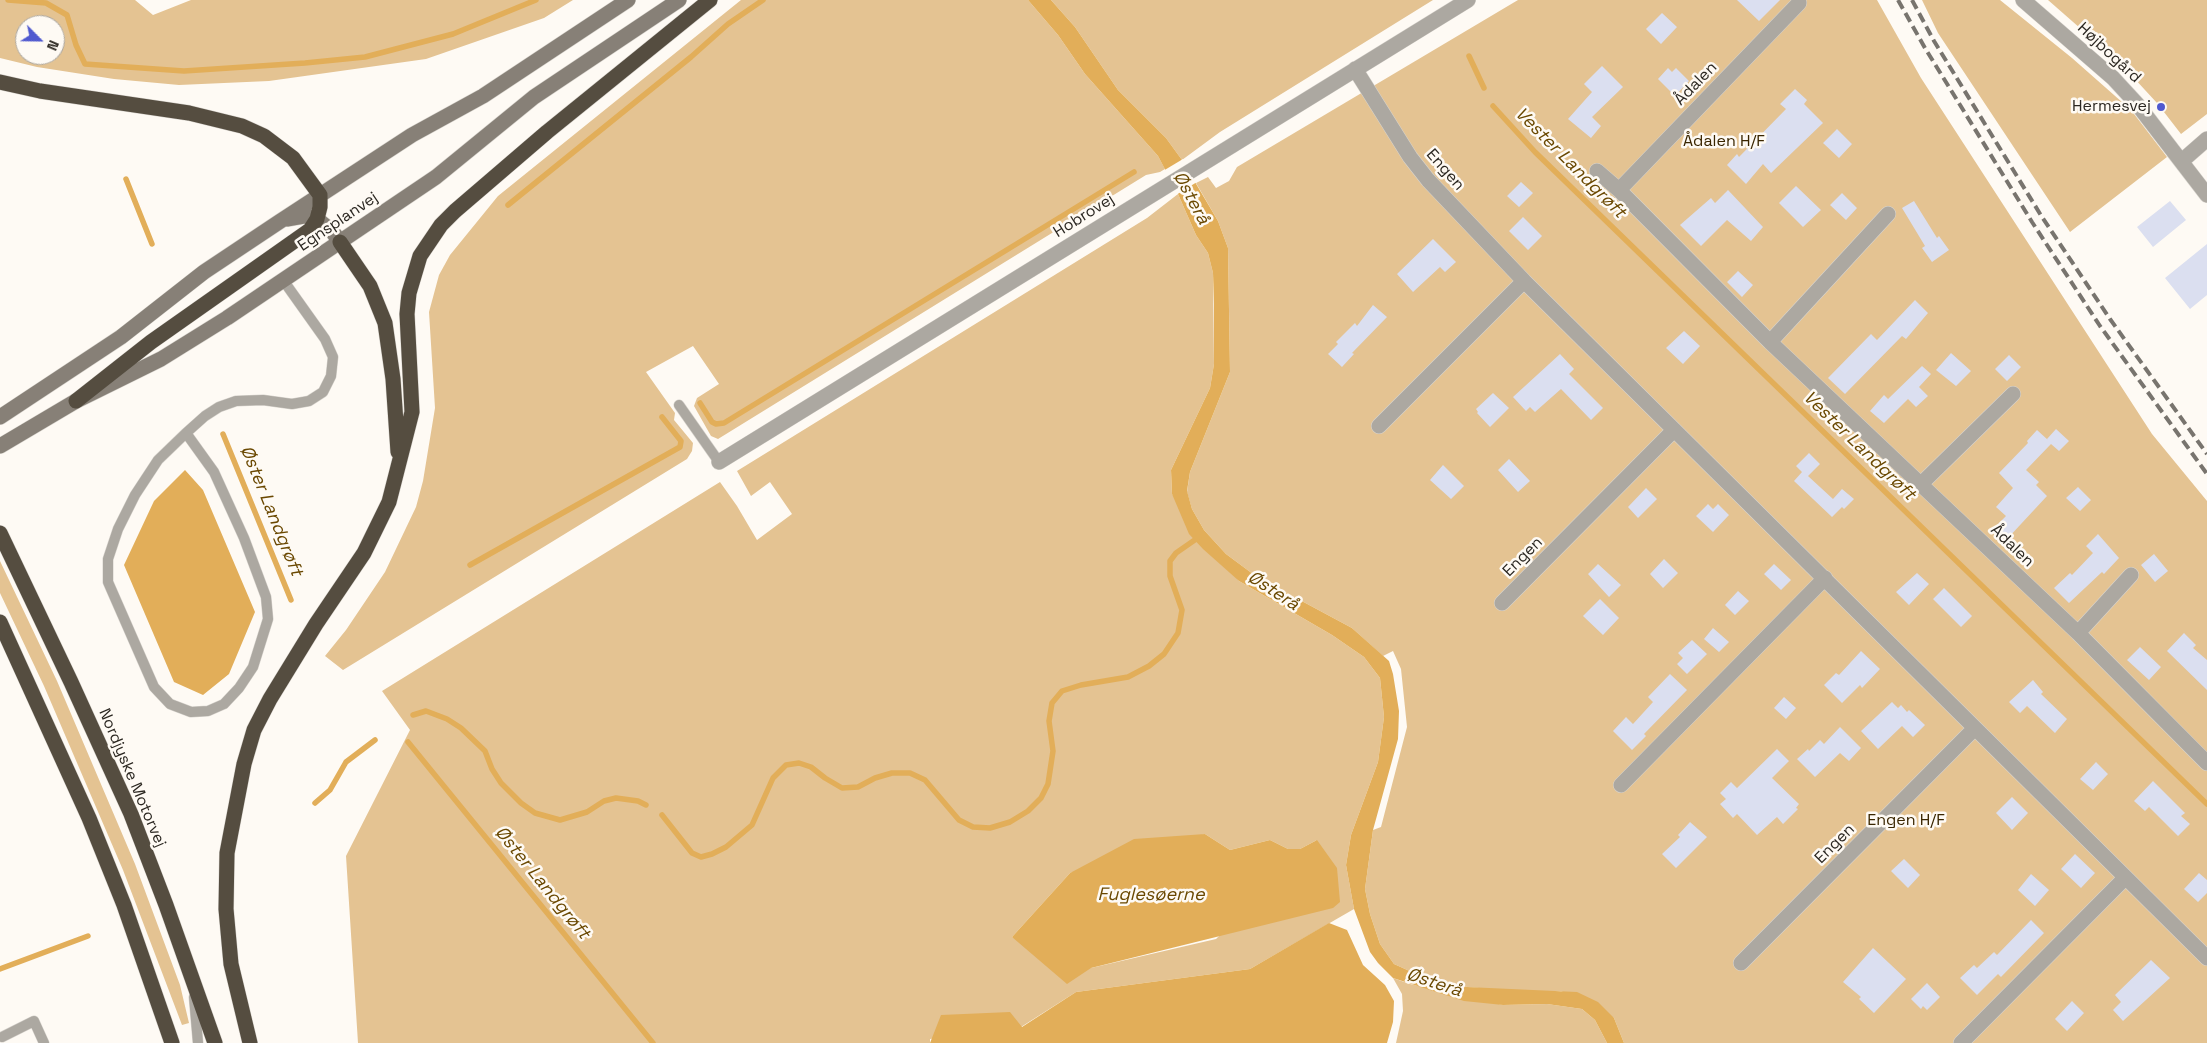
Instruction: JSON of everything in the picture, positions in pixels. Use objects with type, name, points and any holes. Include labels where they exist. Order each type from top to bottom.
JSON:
[{"type":"highway","points":[[250,1043],[231,964],[226,900],[228,854],[244,764],[254,730],[270,699],[376,533],[389,502],[412,412],[407,314],[409,293],[420,256],[429,240],[454,211],[710,0]]},
{"type":"highway","points":[[0,82],[40,91],[189,112],[242,126],[264,136],[293,158],[320,195],[317,219],[310,230],[150,342],[76,401]]},
{"type":"highway","points":[[340,242],[370,286],[385,323],[393,379],[399,468]]},
{"type":"highway","name":"Nordjyske Motorvej","points":[[0,533],[131,814],[193,979],[214,1043]]},
{"type":"highway","points":[[0,622],[89,818],[124,904],[172,1043]]},
{"type":"highway","points":[[124,904],[162,1043]]},
{"type":"main road","name":"Egnsplanvej","points":[[0,417],[121,337],[204,272],[279,222],[412,135],[484,96],[628,0]]},
{"type":"main road","name":"Egnsplanvej","points":[[0,446],[76,401],[160,359],[227,318],[436,176],[534,97],[679,0]]},
{"type":"main road","points":[[320,195],[340,242]]},
{"type":"main road","points":[[279,222],[304,216],[317,219],[332,231],[340,242]]},
{"type":"street","name":"Hobrovej","points":[[719,462],[1468,0]]},
{"type":"street","name":"Højbogård","points":[[2023,0],[2113,78],[2138,104],[2183,160],[2207,195]]},
{"type":"street","name":"Ådalen","points":[[1619,190],[1799,3]]},
{"type":"street","name":"Engen","points":[[1355,69],[1410,157],[1428,180],[1524,280],[1674,430],[1825,578],[2124,878],[2207,958]]},
{"type":"street","points":[[2183,160],[2207,139]]},
{"type":"street","name":"Ådalen","points":[[1597,171],[1619,190],[1770,342],[2078,633],[2207,763]]},
{"type":"street","points":[[1770,342],[1888,214]]},
{"type":"street","points":[[1379,426],[1524,280]]},
{"type":"street","points":[[1921,484],[2013,394]]},
{"type":"street","name":"Engen","points":[[1502,603],[1674,430]]},
{"type":"street","points":[[2078,633],[2131,575]]},
{"type":"street","points":[[1621,784],[1825,578]]},
{"type":"street","name":"Engen","points":[[1741,963],[1975,728]]},
{"type":"street","points":[[1961,1043],[2124,878]]},
{"type":"lane","points":[[186,433],[214,472],[244,538],[266,597],[268,619],[252,667],[239,688],[224,704],[208,711],[191,712],[170,704],[154,687],[108,582],[108,559],[118,529],[135,495],[158,460],[186,433],[205,416],[219,406],[236,401],[263,400],[292,404],[309,401],[323,392],[330,376],[333,357],[326,338],[283,280]]},
{"type":"lane","points":[[679,405],[719,462]]},
{"type":"lane","points":[[193,979],[198,1043]]},
{"type":"lane","points":[[3,1038],[34,1021],[44,1043]]},
{"type":"green space","points":[[0,0],[135,0],[153,15],[191,0],[573,0],[544,18],[426,59],[269,81],[179,85],[114,79],[29,65],[65,65],[65,15],[15,15],[15,62],[0,58]]},
{"type":"green space","points":[[741,0],[1028,0],[1058,35],[1085,74],[1158,156],[1165,169],[1146,175],[718,439],[711,436],[694,406],[697,398],[719,384],[693,346],[646,372],[675,413],[674,420],[693,443],[692,451],[687,459],[343,670],[325,656],[346,630],[385,572],[416,507],[423,481],[435,408],[429,312],[439,275],[450,255],[498,196]]},
{"type":"green space","points":[[1051,0],[1433,0],[1220,132],[1182,160],[1166,138],[1118,90],[1075,27]]},
{"type":"green space","points":[[1518,0],[1877,0],[1921,78],[2152,434],[2207,501],[2207,1043],[1624,1043],[1614,1018],[1561,991],[1517,991],[1467,987],[1414,973],[1394,964],[1380,944],[1370,914],[1365,889],[1373,830],[1381,827],[1407,727],[1401,669],[1393,651],[1383,656],[1352,628],[1257,577],[1226,554],[1204,530],[1192,509],[1187,492],[1190,472],[1230,372],[1228,248],[1218,221],[1196,183],[1208,177],[1216,188],[1229,181],[1237,167]]},
{"type":"green space","points":[[1922,0],[2000,0],[2072,58],[2131,110],[2167,157],[2070,232],[1938,33]]},
{"type":"green space","points":[[2048,0],[2207,0],[2207,114],[2181,134],[2157,103],[2121,64]]},
{"type":"green space","points":[[1178,194],[1196,235],[1208,253],[1213,273],[1214,364],[1210,388],[1171,470],[1172,494],[1239,581],[1332,635],[1364,657],[1380,678],[1384,717],[1378,762],[1351,835],[1346,865],[1354,909],[1250,969],[1076,992],[1021,1027],[930,1039],[930,1043],[358,1043],[346,856],[410,730],[382,691],[720,482],[757,540],[792,514],[770,482],[751,496],[737,471],[1147,218]],"holes":[[[1205,834],[1230,850],[1270,840],[1288,849],[1300,849],[1317,840],[1216,939],[1091,968],[1012,937],[1070,873]]]},
{"type":"green space","points":[[0,561],[57,681],[135,864],[180,985],[189,1023],[182,1025],[123,870],[44,686],[0,593]]},
{"type":"green space","points":[[1393,978],[1410,984],[1503,1005],[1547,1004],[1582,1009],[1595,1020],[1607,1043],[1396,1043],[1403,1011],[1402,994]]},
{"type":"water","name":"Østerå","points":[[1028,0],[1051,0],[1075,27],[1118,90],[1166,138],[1182,160],[1218,221],[1228,248],[1230,372],[1190,472],[1187,491],[1192,509],[1204,530],[1226,554],[1257,577],[1352,628],[1389,661],[1399,711],[1398,739],[1373,830],[1365,889],[1370,914],[1380,944],[1394,964],[1414,973],[1467,987],[1577,992],[1598,1002],[1614,1018],[1624,1043],[1607,1043],[1595,1020],[1582,1009],[1547,1004],[1503,1005],[1464,1001],[1393,978],[1370,952],[1354,909],[1346,865],[1351,835],[1378,762],[1384,717],[1380,678],[1364,657],[1332,635],[1239,581],[1189,534],[1172,494],[1171,470],[1210,388],[1214,364],[1214,304],[1213,273],[1208,253],[1196,235],[1178,194],[1158,156],[1085,74],[1058,35]]},
{"type":"water","points":[[185,470],[203,490],[255,612],[229,674],[203,695],[174,682],[124,565],[154,501]]},
{"type":"water","name":"Fuglesøerne","points":[[1205,834],[1230,850],[1270,840],[1288,849],[1300,849],[1317,840],[1337,868],[1340,902],[1333,908],[1091,968],[1067,984],[1012,937],[1070,873],[1134,839]]},
{"type":"water","points":[[1329,923],[1347,930],[1363,965],[1385,985],[1394,1001],[1393,1022],[1387,1043],[930,1043],[941,1015],[1010,1012],[1022,1027],[1076,992],[1250,969]]},
{"type":"pier","points":[[1183,159],[1197,182],[1176,195],[1163,171]]},
{"type":"building","points":[[1737,0],[1780,0],[1759,21]]},
{"type":"building","points":[[1662,13],[1677,27],[1661,44],[1646,29]]},
{"type":"building","points":[[1602,66],[1623,87],[1592,117],[1601,126],[1591,138],[1568,119],[1592,92],[1584,84]]},
{"type":"building","points":[[1668,68],[1672,72],[1676,68],[1689,81],[1675,96],[1658,79]]},
{"type":"building","points":[[1795,89],[1807,100],[1804,104],[1823,123],[1771,173],[1763,164],[1746,184],[1727,165],[1737,154],[1739,157],[1786,109],[1780,104]]},
{"type":"building","points":[[1837,129],[1852,144],[1839,158],[1823,143]]},
{"type":"building","points":[[1521,182],[1533,193],[1519,207],[1507,196]]},
{"type":"building","points":[[1796,186],[1821,210],[1803,227],[1779,203]]},
{"type":"building","points":[[1728,190],[1763,227],[1751,241],[1727,220],[1701,246],[1680,225],[1711,198],[1715,203]]},
{"type":"building","points":[[1842,193],[1857,208],[1846,220],[1830,205]]},
{"type":"building","points":[[1914,201],[1937,238],[1939,236],[1949,250],[1932,262],[1922,248],[1925,246],[1902,208]]},
{"type":"building","points":[[2170,201],[2186,220],[2153,247],[2137,227]]},
{"type":"building","points":[[1523,217],[1542,236],[1528,250],[1509,231]]},
{"type":"building","points":[[1433,239],[1456,262],[1445,272],[1440,267],[1413,292],[1397,274]]},
{"type":"building","points":[[2207,244],[2207,295],[2190,309],[2165,278]]},
{"type":"building","points":[[1738,271],[1753,285],[1742,297],[1727,282]]},
{"type":"building","points":[[1915,300],[1928,313],[1906,339],[1902,336],[1845,394],[1828,378],[1871,334],[1877,340]]},
{"type":"building","points":[[1373,305],[1387,317],[1352,353],[1354,354],[1342,367],[1328,354],[1338,344],[1336,342],[1355,323],[1357,326]]},
{"type":"building","points":[[1684,331],[1700,346],[1683,364],[1666,348]]},
{"type":"building","points":[[1951,353],[1971,371],[1956,386],[1936,370]]},
{"type":"building","points":[[1560,354],[1574,369],[1569,374],[1603,408],[1591,420],[1561,389],[1535,412],[1530,407],[1526,411],[1513,397]]},
{"type":"building","points":[[2009,355],[2021,367],[2007,381],[1995,369]]},
{"type":"building","points":[[1922,366],[1931,374],[1919,387],[1928,396],[1916,407],[1908,399],[1884,423],[1870,411],[1884,395],[1888,399]]},
{"type":"building","points":[[1493,393],[1509,408],[1490,427],[1477,413],[1476,409]]},
{"type":"building","points":[[2056,429],[2069,441],[2059,451],[2051,444],[2026,470],[2039,482],[2036,485],[2047,496],[2008,538],[1996,526],[2006,516],[1996,507],[2013,488],[1999,473],[2028,443],[2027,441],[2037,430],[2048,440]]},
{"type":"building","points":[[1809,453],[1820,464],[1808,476],[1833,499],[1842,489],[1854,499],[1832,517],[1794,481],[1802,472],[1796,466]]},
{"type":"building","points":[[1509,459],[1530,481],[1518,492],[1498,470]]},
{"type":"building","points":[[1443,465],[1464,486],[1451,499],[1430,480]]},
{"type":"building","points":[[2078,487],[2091,500],[2080,511],[2066,498]]},
{"type":"building","points":[[1646,488],[1657,499],[1638,518],[1628,507]]},
{"type":"building","points":[[1708,504],[1713,509],[1718,504],[1729,515],[1713,532],[1696,516]]},
{"type":"building","points":[[2098,534],[2119,558],[2104,574],[2102,572],[2069,603],[2054,588],[2070,573],[2072,575],[2093,553],[2086,546]]},
{"type":"building","points":[[2154,554],[2168,571],[2155,582],[2141,565]]},
{"type":"building","points":[[1664,559],[1678,573],[1663,588],[1650,574]]},
{"type":"building","points":[[1598,564],[1621,585],[1609,597],[1588,574]]},
{"type":"building","points":[[1774,564],[1791,580],[1781,590],[1764,574]]},
{"type":"building","points":[[1917,573],[1929,584],[1909,605],[1896,592]]},
{"type":"building","points":[[1944,588],[1972,616],[1961,627],[1933,599]]},
{"type":"building","points":[[1738,591],[1749,601],[1735,615],[1725,605]]},
{"type":"building","points":[[1600,599],[1619,618],[1603,635],[1583,616]]},
{"type":"building","points":[[1713,628],[1729,642],[1719,652],[1704,639]]},
{"type":"building","points":[[2184,633],[2196,645],[2193,648],[2207,660],[2207,690],[2167,651]]},
{"type":"building","points":[[1692,640],[1707,654],[1687,674],[1677,664],[1683,658],[1678,653]]},
{"type":"building","points":[[2140,647],[2161,667],[2149,680],[2127,660]]},
{"type":"building","points":[[1861,651],[1880,669],[1862,688],[1860,685],[1842,703],[1824,685],[1836,673],[1839,675]]},
{"type":"building","points":[[1670,674],[1687,690],[1644,734],[1646,736],[1632,750],[1613,731],[1626,717],[1633,724],[1653,702],[1648,697]]},
{"type":"building","points":[[2033,680],[2043,692],[2041,694],[2067,719],[2055,733],[2027,706],[2020,713],[2009,702]]},
{"type":"building","points":[[1784,697],[1796,708],[1786,719],[1774,708]]},
{"type":"building","points":[[1892,702],[1898,708],[1901,705],[1907,712],[1909,710],[1925,725],[1913,737],[1902,726],[1878,749],[1861,731]]},
{"type":"building","points":[[1840,727],[1861,748],[1849,761],[1840,753],[1815,777],[1797,759],[1820,740],[1824,744]]},
{"type":"building","points":[[1777,749],[1789,761],[1772,778],[1799,804],[1796,808],[1798,809],[1783,824],[1777,817],[1757,835],[1737,814],[1733,818],[1720,804],[1726,799],[1720,793],[1731,782],[1737,788]]},
{"type":"building","points":[[2096,762],[2108,774],[2093,790],[2080,779]]},
{"type":"building","points":[[2153,781],[2185,813],[2181,816],[2190,824],[2178,836],[2149,807],[2145,811],[2134,801]]},
{"type":"building","points":[[2012,797],[2028,813],[2012,830],[1996,813]]},
{"type":"building","points":[[1690,822],[1707,837],[1676,868],[1662,854],[1680,837],[1678,835]]},
{"type":"building","points":[[2075,854],[2095,873],[2081,888],[2061,869]]},
{"type":"building","points":[[1904,859],[1920,875],[1908,888],[1891,871]]},
{"type":"building","points":[[2199,873],[2207,880],[2207,893],[2198,902],[2184,889]]},
{"type":"building","points":[[2031,874],[2049,890],[2035,906],[2018,890]]},
{"type":"building","points":[[2031,920],[2044,933],[2001,977],[1998,974],[1977,995],[1960,978],[1974,965],[1977,968],[1994,952],[1997,955]]},
{"type":"building","points":[[1873,948],[1906,979],[1874,1013],[1859,999],[1861,997],[1843,982]]},
{"type":"building","points":[[2151,960],[2170,978],[2123,1021],[2113,1010],[2121,1002],[2115,995]]},
{"type":"building","points":[[1927,983],[1940,997],[1927,1010],[1923,1006],[1921,1009],[1911,999]]},
{"type":"building","points":[[2072,1001],[2084,1013],[2067,1031],[2055,1019]]},
{"type":"waterway","points":[[8,0],[46,3],[67,15],[76,45],[85,64],[184,71],[365,57],[453,34],[536,0]]},
{"type":"waterway","points":[[508,205],[691,57],[728,24],[763,0]]},
{"type":"waterway","name":"Vester Landgrøft","points":[[1469,56],[1484,88]]},
{"type":"waterway","name":"Vester Landgrøft","points":[[1493,106],[1535,152],[2207,804]]},
{"type":"waterway","points":[[700,403],[712,422],[716,424],[724,423],[1134,172]]},
{"type":"waterway","name":"Øster Landgrøft","points":[[126,179],[152,244]]},
{"type":"waterway","points":[[470,565],[680,447],[681,441],[662,417]]},
{"type":"waterway","name":"Øster Landgrøft","points":[[223,434],[291,600]]},
{"type":"waterway","points":[[662,815],[692,853],[701,857],[712,854],[726,847],[752,825],[773,778],[786,765],[799,763],[811,767],[842,788],[858,787],[875,778],[892,773],[910,773],[925,780],[959,820],[973,827],[990,828],[1010,822],[1028,811],[1041,798],[1048,784],[1053,751],[1049,721],[1052,703],[1062,691],[1081,685],[1128,677],[1149,666],[1164,654],[1178,633],[1182,610],[1170,576],[1170,561],[1176,553],[1199,537]]},
{"type":"waterway","points":[[413,715],[426,711],[447,719],[461,728],[485,751],[492,769],[501,783],[521,803],[535,813],[560,820],[587,812],[604,801],[616,798],[638,801],[646,805]]},
{"type":"waterway","points":[[315,803],[330,790],[346,762],[375,740]]},
{"type":"waterway","name":"Øster Landgrøft","points":[[408,742],[653,1043]]},
{"type":"waterway","points":[[0,969],[88,936]]},
{"type":"railway","points":[[1898,0],[1925,48],[2032,222],[2100,326],[2207,474]]},
{"type":"railway","points":[[1912,0],[1934,41],[2042,217],[2110,319],[2207,454]]},
{"type":"place","name":"Hermesvej","points":[[2161,107]]},
{"type":"park label","name":"Ådalen H/F","points":[[1724,142]]},
{"type":"park label","name":"Engen H/F","points":[[1906,821]]}]
